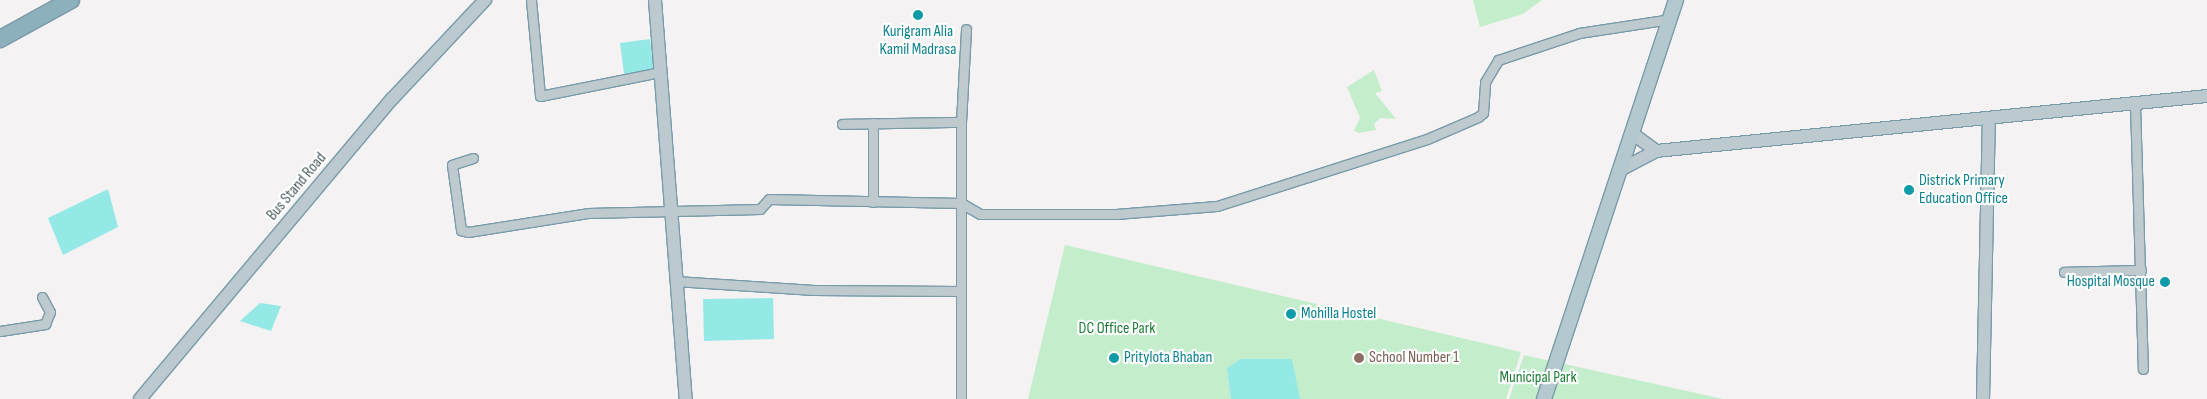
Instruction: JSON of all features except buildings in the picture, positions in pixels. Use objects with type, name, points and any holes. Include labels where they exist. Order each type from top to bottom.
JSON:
[{"type":"highway","points":[[0,39],[72,0]]},
{"type":"main road","points":[[1544,399],[1676,0]]},
{"type":"street","name":"Bus Stand Road","points":[[140,399],[392,99],[485,0]]},
{"type":"street","points":[[531,0],[540,96],[660,72]]},
{"type":"street","points":[[655,0],[672,212],[675,281],[686,399]]},
{"type":"street","points":[[473,158],[452,165],[461,230],[588,213],[760,209],[769,199],[961,203],[980,214],[1116,214],[1244,200],[1478,117],[1484,106],[1485,82],[1498,60],[1579,33],[1670,19]]},
{"type":"street","points":[[961,399],[959,291],[961,122],[966,29]]},
{"type":"street","points":[[1620,170],[1656,151],[1989,120],[2207,96]]},
{"type":"street","points":[[2135,104],[2143,369]]},
{"type":"street","points":[[1984,399],[1989,120]]},
{"type":"street","points":[[873,202],[877,122]]},
{"type":"street","points":[[842,124],[961,122]]},
{"type":"street","points":[[1633,134],[1656,151]]},
{"type":"street","points":[[2064,272],[2141,270]]},
{"type":"street","points":[[675,281],[814,290],[959,291]]},
{"type":"street","points":[[0,331],[45,324],[50,312],[42,297]]},
{"type":"green space","points":[[1473,0],[1542,0],[1523,14],[1480,27]]},
{"type":"green space","points":[[1374,70],[1382,91],[1375,93],[1396,119],[1380,118],[1374,124],[1376,130],[1359,133],[1354,131],[1360,118],[1347,87]]},
{"type":"green space","name":"DC Office Park","points":[[1065,245],[1521,352],[1506,399],[1028,399]]},
{"type":"green space","name":"Municipal Park","points":[[1524,355],[1723,399],[1509,399]]},
{"type":"water","points":[[650,39],[654,70],[624,74],[620,43]]},
{"type":"water","points":[[108,189],[118,227],[63,255],[48,218]]},
{"type":"water","points":[[773,298],[774,339],[704,341],[703,299]]},
{"type":"water","points":[[260,303],[281,306],[271,331],[240,321]]},
{"type":"water","points":[[1241,359],[1292,359],[1300,399],[1231,399],[1227,368]]},
{"type":"place","name":"Kurigram Alia Kamil Madrasa","points":[[918,15]]},
{"type":"place","name":"Districk Primary Education Office","points":[[1909,190]]},
{"type":"place","name":"Hospital Mosque","points":[[2165,282]]},
{"type":"place","name":"Mohilla Hostel","points":[[1291,314]]},
{"type":"place","name":"Pritylota Bhaban","points":[[1114,358]]},
{"type":"place","name":"School Number 1","points":[[1359,358]]}]
